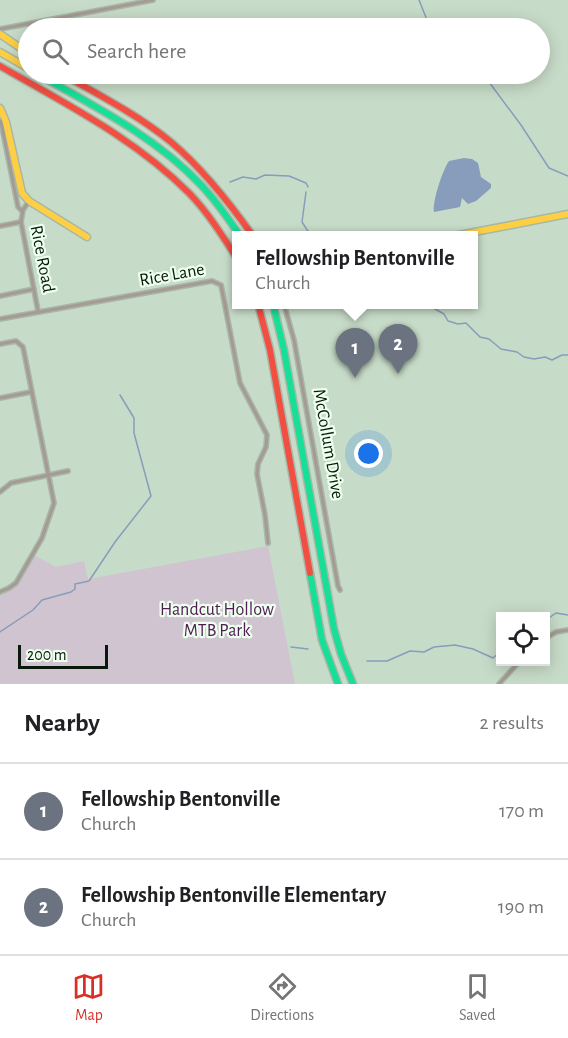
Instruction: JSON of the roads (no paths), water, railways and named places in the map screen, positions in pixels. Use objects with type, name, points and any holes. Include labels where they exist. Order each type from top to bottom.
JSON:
[{"type":"main road","points":[[0,34],[18,46]]},
{"type":"main road","points":[[0,49],[18,62]]},
{"type":"main road","points":[[0,66],[18,77]]},
{"type":"main road","points":[[30,84],[119,137],[163,168],[201,206],[232,249]]},
{"type":"main road","points":[[55,84],[129,127],[170,155],[207,190],[236,231]]},
{"type":"main road","points":[[79,84],[148,125],[170,141],[231,204],[249,231]]},
{"type":"main road","points":[[0,108],[19,186],[29,201],[87,237]]},
{"type":"main road","points":[[478,231],[568,214]]},
{"type":"main road","points":[[259,309],[270,350],[317,615],[326,653],[338,684]]},
{"type":"main road","points":[[274,309],[288,367],[332,621],[341,654],[353,684]]},
{"type":"street","points":[[58,18],[153,0]]},
{"type":"street","points":[[0,29],[18,26]]},
{"type":"street","name":"Rice Road","points":[[4,117],[1,122],[18,207],[22,212]]},
{"type":"street","name":"Rice Road","points":[[29,201],[22,212],[21,222],[38,311]]},
{"type":"street","points":[[0,226],[21,222]]},
{"type":"street","name":"Rice Lane","points":[[38,311],[48,312],[212,281],[220,285],[242,389],[261,420],[267,435],[266,447],[258,464],[257,474],[268,543]]},
{"type":"street","points":[[0,296],[34,289]]},
{"type":"street","name":"McCollum Drive","points":[[285,309],[294,340],[340,590]]},
{"type":"street","points":[[0,320],[38,311]]},
{"type":"street","points":[[0,344],[19,342],[23,347],[54,503],[42,538],[16,583],[0,592]]},
{"type":"street","points":[[0,398],[31,392]]},
{"type":"street","points":[[0,492],[11,483],[68,471]]},
{"type":"street","points":[[550,636],[568,630]]},
{"type":"street","points":[[499,684],[515,666]]},
{"type":"water","points":[[464,158],[478,163],[481,177],[491,184],[491,188],[476,201],[468,204],[462,198],[460,207],[434,212],[436,194],[449,161]]},
{"type":"waterway","points":[[419,0],[426,18]]},
{"type":"waterway","points":[[490,84],[549,168],[568,176]]},
{"type":"waterway","points":[[230,182],[243,177],[256,179],[265,175],[289,176],[306,183],[308,187]]},
{"type":"waterway","points":[[306,192],[302,222],[308,231]]},
{"type":"waterway","points":[[435,309],[444,314],[448,321],[458,324],[466,323],[480,337],[489,339],[501,349],[517,352],[524,357],[534,359],[545,357],[552,360],[568,355]]},
{"type":"waterway","points":[[0,632],[33,610],[42,600],[71,592],[75,589],[75,584],[89,581],[115,542],[151,496],[134,433],[134,418],[120,395]]},
{"type":"waterway","points":[[550,617],[556,613],[568,615]]},
{"type":"waterway","points":[[367,661],[387,661],[410,651],[424,652],[434,647],[455,645],[473,649],[493,658],[496,655]]},
{"type":"waterway","points":[[291,647],[308,649]]},
{"type":"place","name":"Fellowship Bentonville Elementary","points":[[398,374]]},
{"type":"place","name":"Fellowship Bentonville","points":[[355,378]]},
{"type":"park label","name":"Handcut Hollow MTB Park","points":[[217,620]]}]
